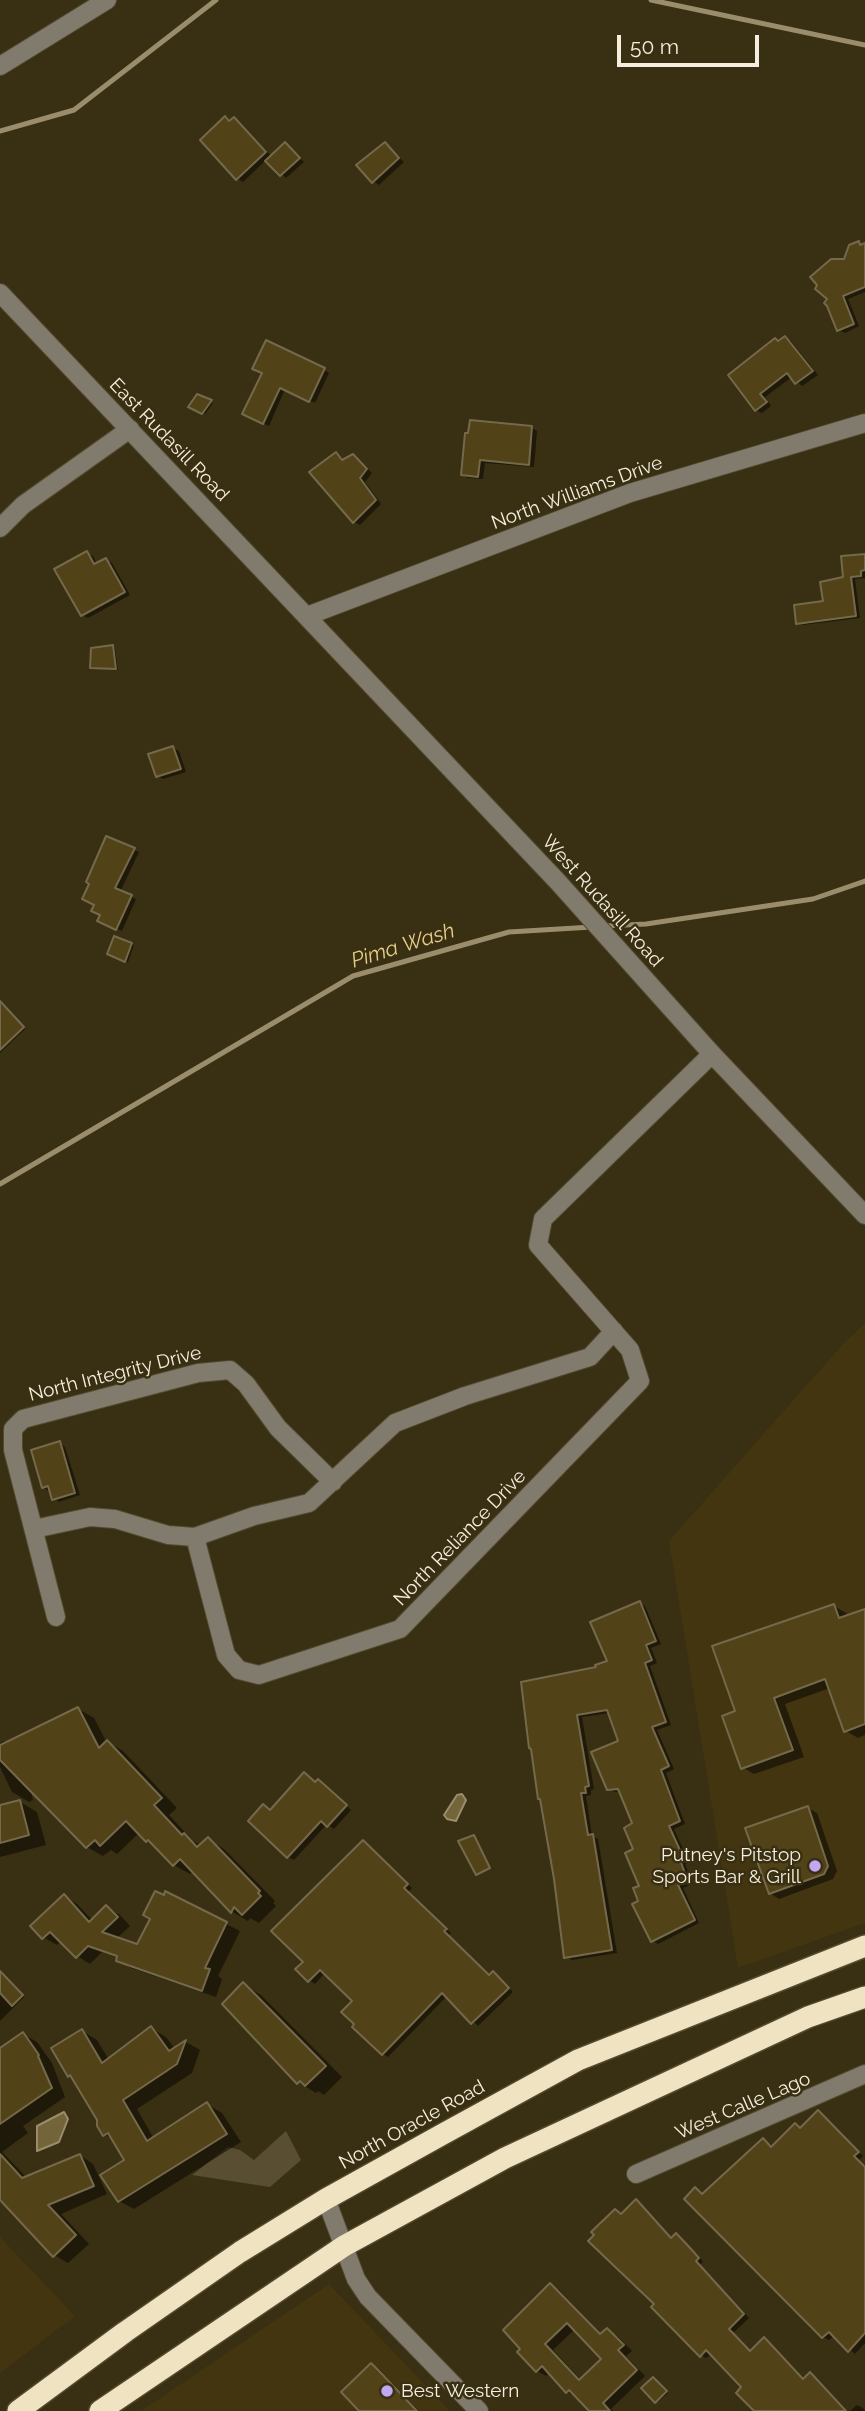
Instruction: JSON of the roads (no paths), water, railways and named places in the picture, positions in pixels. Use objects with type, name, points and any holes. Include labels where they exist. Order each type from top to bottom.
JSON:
[{"type":"highway","name":"North Oracle Road","points":[[18,2411],[59,2379],[240,2252],[326,2199],[578,2060],[865,1946]]},
{"type":"highway","points":[[100,2411],[344,2246],[505,2158],[808,2017],[865,1997]]},
{"type":"street","points":[[0,66],[107,0]]},
{"type":"street","name":"East Rudasill Road","points":[[0,293],[307,616]]},
{"type":"street","name":"North Williams Drive","points":[[307,616],[630,493],[865,423]]},
{"type":"street","points":[[0,528],[23,505],[130,429]]},
{"type":"street","name":"West Rudasill Road","points":[[307,616],[558,882],[712,1054],[865,1215]]},
{"type":"street","points":[[34,1529],[90,1517],[115,1519],[168,1535],[195,1537],[254,1516],[309,1503],[395,1423],[477,1391],[590,1357],[614,1331],[538,1245],[543,1219],[712,1054]]},
{"type":"street","name":"North Reliance Drive","points":[[195,1537],[226,1655],[239,1670],[259,1675],[400,1629],[640,1381],[630,1350],[614,1331]]},
{"type":"street","name":"North Integrity Drive","points":[[56,1617],[13,1450],[13,1429],[23,1419],[198,1373],[230,1370],[246,1384],[278,1428],[333,1482]]},
{"type":"street","name":"West Calle Lago","points":[[636,2174],[865,2074]]},
{"type":"street","points":[[326,2199],[356,2279],[368,2297],[479,2411]]},
{"type":"waterway","points":[[0,131],[74,110],[216,0]]},
{"type":"waterway","points":[[651,0],[865,45]]},
{"type":"waterway","name":"Pima Wash","points":[[605,926],[646,924],[813,899],[865,881]]},
{"type":"waterway","name":"Pima Wash","points":[[0,1184],[353,976],[509,932],[592,927]]},
{"type":"place","name":"Putney's Pitstop Sports Bar & Grill","points":[[815,1866]]},
{"type":"place","name":"Best Western","points":[[387,2391]]}]
